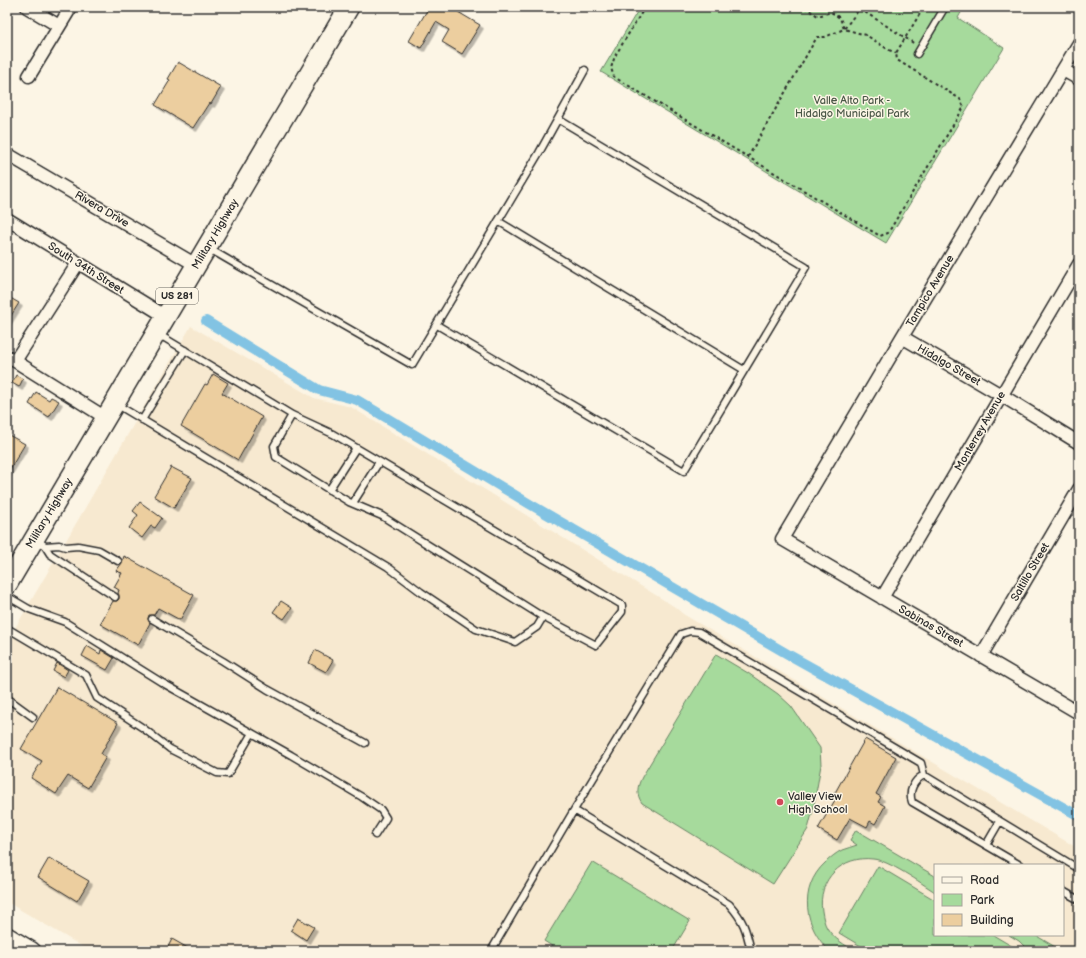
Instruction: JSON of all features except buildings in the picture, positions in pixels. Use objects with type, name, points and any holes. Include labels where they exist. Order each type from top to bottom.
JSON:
[{"type":"main road","name":"Military Highway","points":[[7,585],[40,542],[110,411],[155,333],[349,7]]},
{"type":"main road","points":[[7,936],[32,951]]},
{"type":"street","points":[[27,7],[59,26]]},
{"type":"street","points":[[29,76],[71,7]]},
{"type":"street","name":"Tampico Avenue","points":[[782,539],[1079,43]]},
{"type":"street","points":[[1063,70],[1079,79]]},
{"type":"street","name":"Rivera Drive","points":[[7,154],[196,265]]},
{"type":"street","name":"South 34th Street","points":[[7,219],[165,316]]},
{"type":"street","points":[[78,263],[11,358],[110,411]]},
{"type":"street","name":"Monterrey Avenue","points":[[882,598],[1079,264]]},
{"type":"street","name":"Hidalgo Street","points":[[902,337],[1079,443]]},
{"type":"street","name":"Saltillo Street","points":[[981,656],[1079,489]]},
{"type":"street","name":"Sabinas Street","points":[[782,539],[1079,713]]},
{"type":"lane","points":[[917,54],[945,7]]},
{"type":"lane","points":[[207,247],[412,366],[586,70]]},
{"type":"lane","points":[[437,325],[684,471],[806,266],[558,119]]},
{"type":"lane","points":[[498,221],[744,370]]},
{"type":"lane","points":[[155,333],[292,415],[333,434],[622,605],[622,612],[596,645],[543,617],[382,516],[353,504],[276,457],[274,446],[292,415]]},
{"type":"lane","points":[[142,420],[185,350]]},
{"type":"lane","points":[[110,411],[142,420],[388,567],[421,592],[476,629],[515,642],[537,628],[543,617]]},
{"type":"lane","points":[[330,490],[356,448]]},
{"type":"lane","points":[[353,504],[379,462]]},
{"type":"lane","points":[[40,542],[66,547],[78,546],[99,550],[118,562]]},
{"type":"lane","points":[[40,542],[50,554],[116,597]]},
{"type":"lane","points":[[7,596],[29,609],[65,622],[161,682],[330,778],[381,810],[386,818],[375,835]]},
{"type":"lane","points":[[152,619],[267,689],[365,743]]},
{"type":"lane","points":[[7,628],[86,675],[97,698],[143,728],[170,749],[217,773],[228,774],[252,733]]},
{"type":"lane","points":[[491,951],[574,810],[681,634],[690,631],[699,632],[921,763],[924,776]]},
{"type":"lane","points":[[7,698],[33,717]]},
{"type":"lane","points":[[1018,864],[912,802],[910,795],[918,778],[924,776],[930,778],[1079,869]]},
{"type":"lane","points":[[574,810],[729,904],[740,917],[747,933],[751,951]]},
{"type":"lane","points":[[986,845],[1000,821]]},
{"type":"lane","points":[[1064,892],[1079,900]]},
{"type":"path","points":[[645,7],[615,56],[611,68],[614,77],[880,236],[888,233],[964,107],[960,99],[897,60],[896,53],[924,7]]},
{"type":"path","points":[[804,7],[818,16],[832,12],[840,18],[844,30]]},
{"type":"path","points":[[844,30],[860,8],[921,48]]},
{"type":"path","points":[[748,157],[817,37],[825,37],[844,30],[866,35],[896,53]]},
{"type":"shaded area","points":[[191,326],[314,398],[351,407],[675,607],[683,614],[1079,849],[1079,951],[90,951],[7,902],[7,642]]},
{"type":"green space","name":"Valle Alto Park - Hidalgo Municipal Park","points":[[640,7],[964,7],[958,18],[1004,48],[886,243],[601,72]]},
{"type":"green space","points":[[716,654],[748,673],[778,694],[791,706],[820,748],[821,765],[808,829],[773,884],[642,803],[638,793],[638,787],[642,777]]},
{"type":"green space","points":[[856,830],[934,875],[934,891],[904,872],[879,860],[862,859],[851,861],[842,866],[834,872],[824,889],[821,900],[823,918],[830,932],[855,951],[830,951],[821,942],[814,931],[810,920],[808,896],[816,873],[825,863],[840,851],[857,845],[850,840]]},
{"type":"green space","points":[[592,862],[690,921],[672,951],[560,951],[544,941]]},
{"type":"green space","points":[[878,866],[934,899],[934,936],[995,936],[1020,951],[869,951],[839,933]]},
{"type":"green space","points":[[1011,936],[1037,936],[1062,951],[1029,951],[1019,941]]},
{"type":"waterway","points":[[206,321],[319,390],[357,400],[528,503],[791,656],[1079,816]]},
{"type":"place","name":"Valley View High School","points":[[780,802]]}]
